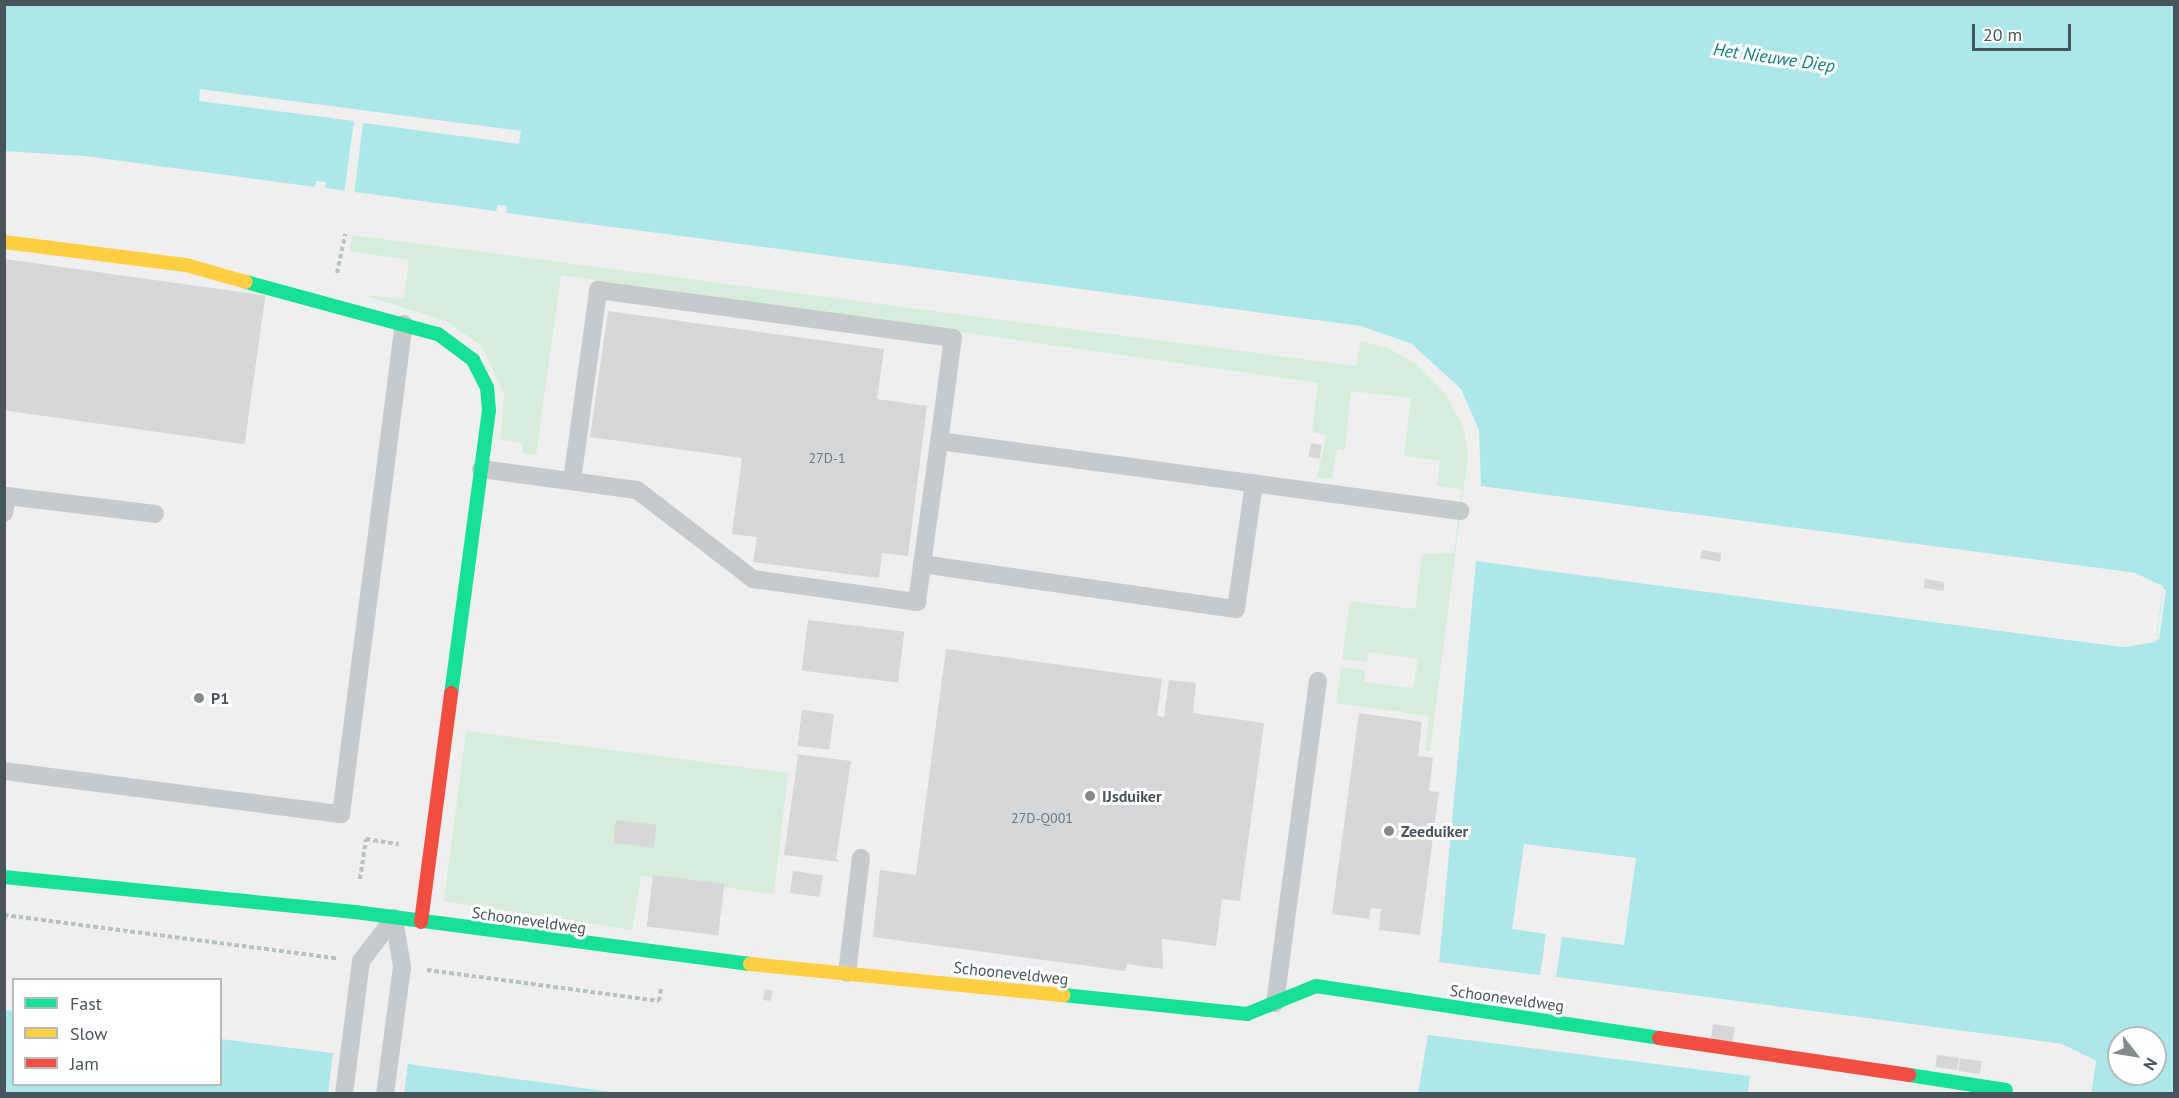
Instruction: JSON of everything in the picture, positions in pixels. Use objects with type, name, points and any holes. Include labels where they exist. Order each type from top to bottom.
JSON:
[{"type":"street","points":[[4,242],[186,265],[404,324],[453,342],[478,369],[489,397],[422,922]]},
{"type":"street","name":"Schooneveldweg","points":[[4,877],[355,912],[847,973],[1247,1014],[1316,986],[2006,1090]]},
{"type":"lane","points":[[481,469],[637,490],[753,579],[917,602],[953,338],[598,290],[572,481]]},
{"type":"lane","points":[[4,771],[341,814],[404,324]]},
{"type":"lane","points":[[939,441],[1460,511]]},
{"type":"lane","points":[[922,564],[1236,609],[1254,483]]},
{"type":"lane","points":[[4,513],[7,496],[154,514]]},
{"type":"lane","points":[[1275,1003],[1318,681]]},
{"type":"lane","points":[[847,973],[861,858]]},
{"type":"lane","points":[[344,1094],[361,961],[394,918]]},
{"type":"lane","points":[[385,1094],[402,966],[394,918]]},
{"type":"path","points":[[355,912],[366,839],[431,848]]},
{"type":"green space","points":[[352,235],[1356,366],[1361,341],[1390,349],[1416,364],[1444,392],[1463,426],[1468,455],[1430,751],[1425,750],[1429,716],[1336,703],[1341,667],[1365,670],[1364,682],[1413,688],[1418,659],[1368,652],[1367,662],[1342,659],[1350,601],[1415,609],[1422,554],[1454,553],[1462,489],[1437,486],[1440,461],[1404,456],[1411,398],[1351,391],[1345,450],[1337,449],[1332,479],[1317,477],[1326,435],[1312,432],[1318,383],[561,275],[536,455],[522,453],[522,443],[501,440],[504,394],[482,346],[446,321],[364,295],[404,299],[409,260],[350,251]]},
{"type":"green space","points":[[466,731],[788,773],[774,894],[641,876],[632,930],[444,901]]},
{"type":"water","name":"Het Nieuwe Diep","points":[[4,5],[2174,5],[2174,1093],[2091,1093],[2096,1061],[2062,1044],[1439,962],[1476,561],[2123,647],[2156,642],[2163,586],[2135,573],[1481,486],[1479,430],[1461,389],[1412,344],[1361,326],[506,213],[507,206],[498,205],[496,211],[325,188],[326,182],[316,181],[315,187],[84,156],[5,151]]},
{"type":"water","points":[[5,1010],[12,1011],[12,1086],[222,1086],[222,1039],[333,1053],[328,1093],[5,1093]]},
{"type":"water","points":[[1428,1035],[1750,1076],[1748,1093],[1418,1094]]},
{"type":"water","points":[[408,1064],[619,1093],[404,1094]]},
{"type":"pier","points":[[200,89],[521,131],[519,144],[363,123],[354,195],[344,194],[354,121],[199,101]]},
{"type":"pier","points":[[1478,486],[2135,573],[2166,590],[2159,639],[2123,647],[1473,561],[2123,644],[2157,637],[2163,591],[2134,576]]},
{"type":"pier","points":[[1524,844],[1636,858],[1624,945],[1562,937],[1556,977],[2062,1044],[2096,1061],[2091,1093],[2092,1063],[2061,1047],[1438,965],[1540,975],[1546,934],[1512,929]]},
{"type":"pier","points":[[1429,1032],[1751,1073],[1751,1094],[1750,1075]]},
{"type":"building","points":[[5,259],[265,296],[245,444],[4,410]]},
{"type":"building","points":[[608,311],[884,349],[877,399],[927,406],[908,556],[882,553],[879,578],[753,562],[757,537],[732,534],[742,458],[590,437]]},
{"type":"building","points":[[1311,443],[1322,445],[1319,459],[1309,457]]},
{"type":"building","points":[[1702,550],[1721,553],[1720,562],[1700,558]]},
{"type":"building","points":[[1925,579],[1945,582],[1943,591],[1924,588]]},
{"type":"building","points":[[808,620],[904,632],[898,682],[802,671]]},
{"type":"building","name":"IJsduiker","points":[[946,649],[1162,679],[1157,716],[1164,717],[1169,680],[1196,683],[1193,713],[1264,723],[1240,901],[1222,899],[1216,946],[1162,939],[1163,969],[1127,964],[1125,971],[873,937],[880,870],[916,875]]},
{"type":"building","points":[[802,710],[834,714],[829,750],[798,746]]},
{"type":"building","name":"Zeeduiker","points":[[1359,713],[1422,722],[1418,756],[1433,758],[1429,791],[1439,792],[1420,935],[1379,930],[1381,909],[1371,908],[1369,919],[1332,914]]},
{"type":"building","points":[[794,754],[851,761],[836,859],[840,862],[784,855],[798,756]]},
{"type":"building","points":[[616,820],[657,825],[654,848],[613,843]]},
{"type":"building","points":[[793,871],[823,875],[820,897],[790,893]]},
{"type":"building","points":[[653,875],[724,884],[718,935],[647,927]]},
{"type":"building","points":[[765,989],[773,991],[770,1001],[763,1000]]},
{"type":"building","points":[[1713,1024],[1735,1027],[1733,1042],[1711,1039]]},
{"type":"building","points":[[1937,1055],[1959,1058],[1957,1070],[1935,1067]]},
{"type":"building","points":[[1960,1058],[1982,1061],[1980,1074],[1958,1071]]},
{"type":"traffic: fast","points":[[246,282],[438,334],[473,360],[487,387],[489,410],[451,693]]},
{"type":"traffic: fast","points":[[4,877],[355,912],[750,964]]},
{"type":"traffic: fast","points":[[1063,995],[1247,1014],[1316,986],[1659,1038]]},
{"type":"traffic: fast","points":[[1909,1075],[2006,1090]]},
{"type":"traffic: slow","points":[[4,242],[186,265],[246,282]]},
{"type":"traffic: slow","points":[[750,964],[1063,995]]},
{"type":"traffic: jam","points":[[421,922],[451,693]]},
{"type":"traffic: jam","points":[[1659,1038],[1909,1075]]},
{"type":"place","name":"P1","points":[[199,698]]},
{"type":"place","name":"IJsduiker","points":[[1090,796]]},
{"type":"place","name":"Zeeduiker","points":[[1389,831]]}]
